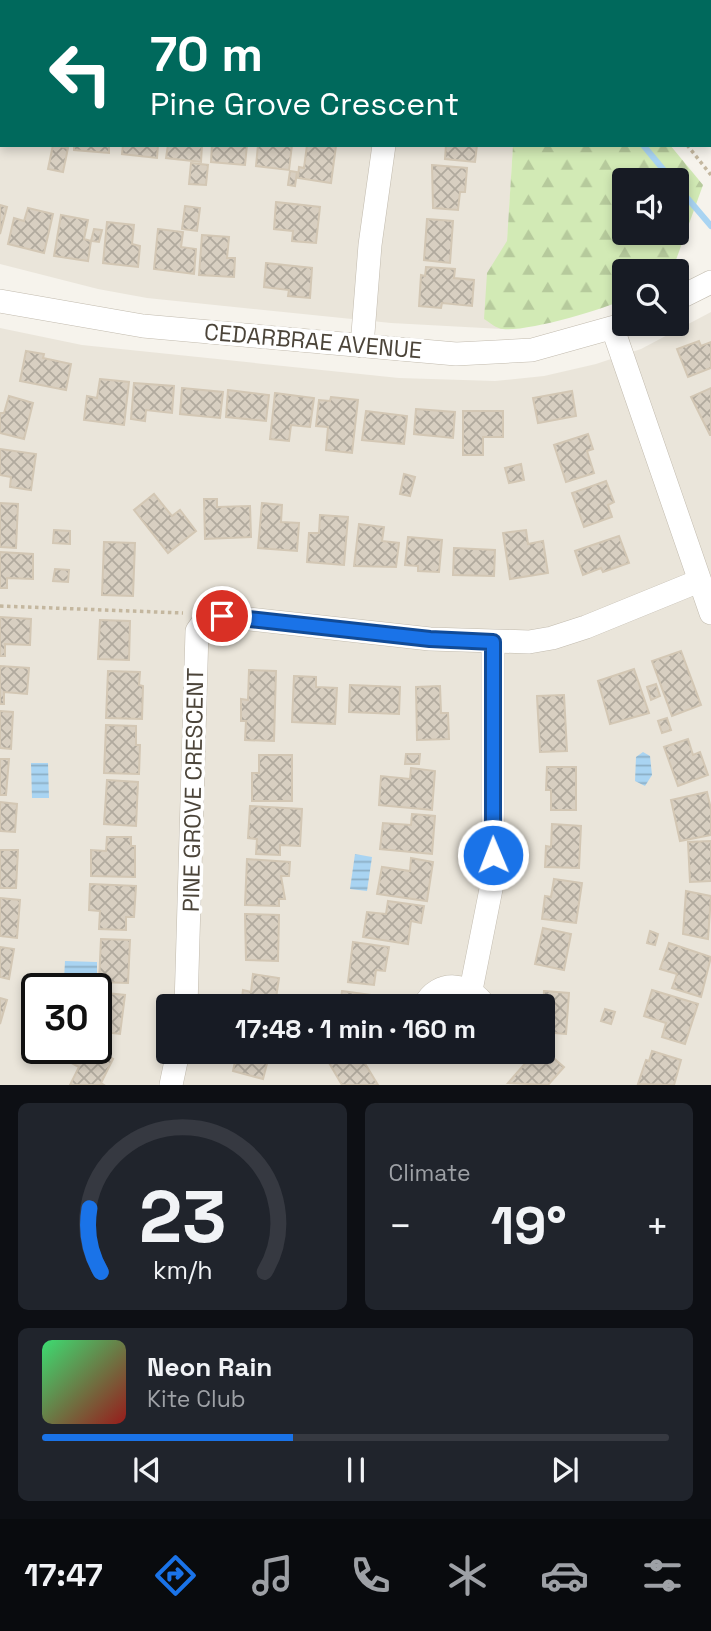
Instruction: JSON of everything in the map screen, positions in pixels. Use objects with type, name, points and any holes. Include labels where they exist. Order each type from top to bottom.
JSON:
[{"type":"street","points":[[362,346],[370,245],[384,147]]},
{"type":"street","points":[[689,293],[711,282]]},
{"type":"street","name":"CEDARBRAE AVENUE","points":[[0,301],[143,326],[456,354],[533,350],[612,329]]},
{"type":"street","points":[[622,336],[711,613]]},
{"type":"street","name":"PINE GROVE CRESCENT","points":[[186,994],[197,631],[204,621],[222,616],[430,639],[493,642],[552,638],[699,581]]},
{"type":"street","points":[[479,994],[493,879],[493,642]]},
{"type":"street","points":[[434,994],[447,987],[460,986],[472,994]]},
{"type":"street","points":[[171,1085],[175,1064]]},
{"type":"path","points":[[689,147],[711,175]]},
{"type":"path","points":[[0,606],[188,614]]},
{"type":"shaded area","points":[[0,147],[513,147],[502,329],[391,323],[147,298],[98,289],[0,264]]},
{"type":"shaded area","points":[[711,312],[711,1085],[0,1085],[0,328],[82,345],[399,378],[495,381],[544,376],[596,364],[641,349],[666,336],[689,336],[689,324]]},
{"type":"green space","points":[[513,147],[672,147],[689,168],[612,168],[612,245],[681,245],[676,259],[612,259],[612,305],[583,314],[514,329],[501,329],[484,319],[487,273],[507,241]]},
{"type":"green space","points":[[689,168],[703,185],[689,224]]},
{"type":"water","points":[[643,752],[650,756],[652,775],[645,786],[635,781],[636,757]]},
{"type":"water","points":[[31,763],[48,763],[49,798],[32,798]]},
{"type":"water","points":[[355,854],[372,857],[367,891],[350,889]]},
{"type":"water","points":[[65,961],[97,962],[97,973],[64,973]]},
{"type":"building","points":[[53,147],[68,148],[63,172],[48,169]]},
{"type":"building","points":[[74,147],[109,147],[109,153],[74,150]]},
{"type":"building","points":[[123,147],[158,147],[157,158],[122,154]]},
{"type":"building","points":[[168,147],[202,147],[201,162],[166,158]]},
{"type":"building","points":[[212,147],[247,147],[245,165],[211,162]]},
{"type":"building","points":[[258,147],[292,147],[289,170],[256,166]]},
{"type":"building","points":[[307,147],[336,147],[331,183],[298,178],[299,167],[304,168]]},
{"type":"building","points":[[446,147],[477,147],[475,162],[445,159]]},
{"type":"building","points":[[191,163],[208,165],[206,185],[189,184]]},
{"type":"building","points":[[432,165],[467,168],[465,192],[460,192],[458,210],[433,208]]},
{"type":"building","points":[[290,171],[297,172],[295,186],[288,185]]},
{"type":"building","points":[[276,202],[320,207],[316,243],[292,241],[293,231],[274,229]]},
{"type":"building","points":[[0,205],[7,207],[0,234]]},
{"type":"building","points":[[185,206],[200,208],[197,231],[182,229]]},
{"type":"building","points":[[28,208],[53,214],[44,253],[8,244],[14,218],[24,221]]},
{"type":"building","points":[[61,215],[88,220],[84,239],[91,241],[88,261],[54,256]]},
{"type":"building","points":[[427,219],[453,221],[450,263],[424,260]]},
{"type":"building","points":[[107,222],[134,225],[132,244],[140,246],[138,267],[103,263]]},
{"type":"building","points":[[94,229],[102,230],[99,242],[91,241]]},
{"type":"building","points":[[158,229],[183,232],[181,247],[196,249],[194,274],[154,269]]},
{"type":"building","points":[[202,235],[229,237],[227,258],[235,258],[234,277],[199,275]]},
{"type":"building","points":[[266,263],[312,268],[310,298],[288,296],[289,290],[264,287]]},
{"type":"building","points":[[426,267],[455,269],[454,278],[474,280],[472,306],[442,303],[441,308],[419,306],[421,275],[425,276]]},
{"type":"building","points":[[699,341],[701,346],[711,342],[711,368],[688,377],[677,349]]},
{"type":"building","points":[[26,351],[44,354],[43,358],[71,364],[66,390],[20,381]]},
{"type":"building","points":[[100,379],[129,382],[124,425],[84,420],[87,396],[97,398]]},
{"type":"building","points":[[134,383],[174,386],[172,413],[146,410],[145,421],[131,419]]},
{"type":"building","points":[[182,388],[223,392],[220,418],[180,414]]},
{"type":"building","points":[[711,388],[711,435],[710,435],[691,397]]},
{"type":"building","points":[[228,390],[269,395],[266,421],[226,417]]},
{"type":"building","points":[[572,391],[576,416],[538,423],[533,398]]},
{"type":"building","points":[[275,393],[314,398],[310,427],[291,425],[289,441],[270,439]]},
{"type":"building","points":[[9,396],[33,403],[24,439],[0,433],[0,413],[4,413]]},
{"type":"building","points":[[331,397],[358,400],[352,453],[326,450],[328,427],[316,426],[319,400],[330,401]]},
{"type":"building","points":[[416,409],[455,412],[453,438],[414,434]]},
{"type":"building","points":[[366,411],[407,416],[404,444],[362,440]]},
{"type":"building","points":[[463,411],[503,411],[503,437],[483,437],[483,455],[463,455]]},
{"type":"building","points":[[588,434],[593,449],[587,451],[594,473],[566,482],[554,445]]},
{"type":"building","points":[[0,449],[36,454],[31,490],[10,487],[11,477],[0,475]]},
{"type":"building","points":[[521,464],[524,480],[509,483],[505,468]]},
{"type":"building","points":[[404,474],[415,477],[410,496],[400,494]]},
{"type":"building","points":[[606,481],[614,502],[608,505],[612,517],[584,527],[572,493]]},
{"type":"building","points":[[154,494],[172,516],[180,510],[196,531],[168,553],[134,510]]},
{"type":"building","points":[[204,499],[217,499],[217,507],[250,506],[251,537],[205,539]]},
{"type":"building","points":[[0,503],[18,504],[16,548],[0,547]]},
{"type":"building","points":[[262,503],[282,505],[281,522],[299,523],[297,551],[258,548]]},
{"type":"building","points":[[320,515],[348,517],[344,565],[307,562],[309,533],[319,533]]},
{"type":"building","points":[[359,524],[384,527],[382,541],[399,543],[396,567],[354,566]]},
{"type":"building","points":[[54,530],[70,531],[70,544],[53,543]]},
{"type":"building","points":[[526,530],[528,544],[543,541],[548,573],[510,579],[503,533]]},
{"type":"building","points":[[619,536],[629,563],[603,572],[601,568],[583,575],[575,551]]},
{"type":"building","points":[[408,537],[442,540],[439,572],[418,571],[418,566],[405,565]]},
{"type":"building","points":[[104,542],[135,543],[133,596],[102,595]]},
{"type":"building","points":[[454,548],[495,550],[494,576],[453,575]]},
{"type":"building","points":[[0,552],[33,554],[33,579],[7,578],[7,588],[0,588]]},
{"type":"building","points":[[55,569],[69,570],[68,582],[53,581]]},
{"type":"building","points":[[0,617],[31,619],[30,645],[5,644],[5,656],[0,656]]},
{"type":"building","points":[[100,620],[130,621],[129,660],[98,659]]},
{"type":"building","points":[[681,651],[701,705],[672,716],[652,661]]},
{"type":"building","points":[[0,666],[29,668],[27,694],[4,692],[4,704],[0,704]]},
{"type":"building","points":[[634,669],[649,713],[610,724],[598,681]]},
{"type":"building","points":[[249,670],[276,671],[274,741],[245,740],[246,721],[241,721],[241,699],[248,700]]},
{"type":"building","points":[[108,671],[140,672],[139,685],[143,686],[142,719],[106,718]]},
{"type":"building","points":[[294,676],[316,677],[316,687],[337,688],[335,724],[292,722]]},
{"type":"building","points":[[656,684],[660,696],[651,700],[647,687]]},
{"type":"building","points":[[350,685],[400,687],[399,714],[349,712]]},
{"type":"building","points":[[440,686],[441,713],[448,713],[449,739],[417,740],[416,687]]},
{"type":"building","points":[[564,695],[567,751],[540,752],[537,696]]},
{"type":"building","points":[[0,711],[13,712],[11,749],[0,748]]},
{"type":"building","points":[[667,718],[671,730],[662,733],[658,721]]},
{"type":"building","points":[[106,725],[136,726],[136,745],[140,745],[139,774],[104,773]]},
{"type":"building","points":[[688,739],[693,755],[700,752],[708,775],[678,786],[664,747]]},
{"type":"building","points":[[406,754],[420,754],[419,764],[405,764]]},
{"type":"building","points":[[259,755],[292,755],[292,801],[252,801],[252,773],[259,773]]},
{"type":"building","points":[[0,759],[9,759],[6,795],[0,795]]},
{"type":"building","points":[[547,767],[576,767],[576,810],[551,810],[551,790],[546,790]]},
{"type":"building","points":[[411,768],[435,771],[432,810],[379,805],[381,776],[410,779]]},
{"type":"building","points":[[107,780],[138,782],[136,826],[104,824]]},
{"type":"building","points":[[707,792],[711,809],[711,835],[680,841],[671,800]]},
{"type":"building","points":[[0,802],[17,804],[15,832],[0,831]]},
{"type":"building","points":[[250,806],[302,809],[300,846],[280,845],[280,855],[256,854],[257,839],[248,838]]},
{"type":"building","points":[[412,814],[435,816],[432,854],[380,849],[383,823],[411,825]]},
{"type":"building","points":[[552,824],[581,826],[579,868],[545,867],[546,846],[551,847]]},
{"type":"building","points":[[107,837],[131,837],[131,846],[135,846],[135,877],[91,876],[91,850],[106,851]]},
{"type":"building","points":[[711,841],[711,881],[690,882],[688,842]]},
{"type":"building","points":[[0,850],[18,850],[16,888],[0,888]]},
{"type":"building","points":[[411,858],[433,862],[427,901],[377,894],[382,867],[410,871]]},
{"type":"building","points":[[247,859],[290,862],[289,876],[281,876],[285,899],[279,899],[279,906],[245,905]]},
{"type":"building","points":[[554,879],[582,883],[576,923],[542,919],[545,896],[551,897]]},
{"type":"building","points":[[90,884],[136,886],[134,917],[126,917],[126,930],[99,929],[100,911],[89,910]]},
{"type":"building","points":[[686,891],[711,896],[708,939],[683,934]]},
{"type":"building","points":[[0,898],[20,900],[17,938],[0,936]]},
{"type":"building","points":[[388,901],[424,906],[421,923],[411,921],[408,944],[363,937],[367,912],[386,914]]},
{"type":"building","points":[[245,914],[279,915],[278,961],[246,960]]},
{"type":"building","points":[[543,928],[571,934],[564,970],[535,964]]},
{"type":"building","points":[[650,931],[658,934],[655,945],[647,943]]},
{"type":"building","points":[[101,939],[130,940],[128,983],[112,982],[112,973],[99,973]]},
{"type":"building","points":[[353,942],[389,947],[385,971],[376,970],[374,985],[348,982]]},
{"type":"building","points":[[669,943],[711,957],[701,997],[672,988],[677,974],[660,969]]},
{"type":"building","points":[[0,947],[14,949],[9,979],[0,977]]},
{"type":"building","points":[[253,974],[279,978],[277,994],[242,994],[243,990],[251,992]]},
{"type":"building","points":[[652,990],[698,1004],[685,1044],[662,1037],[666,1023],[644,1016]]},
{"type":"building","points":[[342,991],[364,994],[342,994]]},
{"type":"building","points":[[544,991],[569,993],[566,1034],[555,1033],[555,994],[544,994]]},
{"type":"building","points":[[112,994],[125,995],[120,1034],[112,1033]]},
{"type":"building","points":[[0,998],[7,1000],[0,1024]]},
{"type":"building","points":[[605,1009],[615,1012],[611,1024],[601,1021]]},
{"type":"building","points":[[652,1051],[681,1060],[674,1085],[638,1084]]},
{"type":"building","points":[[555,1059],[564,1067],[548,1085],[508,1083],[525,1064],[555,1064]]},
{"type":"building","points":[[74,1064],[110,1064],[101,1083],[104,1085],[70,1085],[79,1067]]},
{"type":"building","points":[[234,1064],[267,1064],[263,1079],[233,1071]]},
{"type":"building","points":[[330,1064],[365,1064],[378,1085],[342,1085]]},
{"type":"waterway","points":[[645,147],[662,168]]},
{"type":"waterway","points":[[689,200],[711,226]]},
{"type":"route","points":[[222,616],[430,639],[493,642],[493,855]]}]
